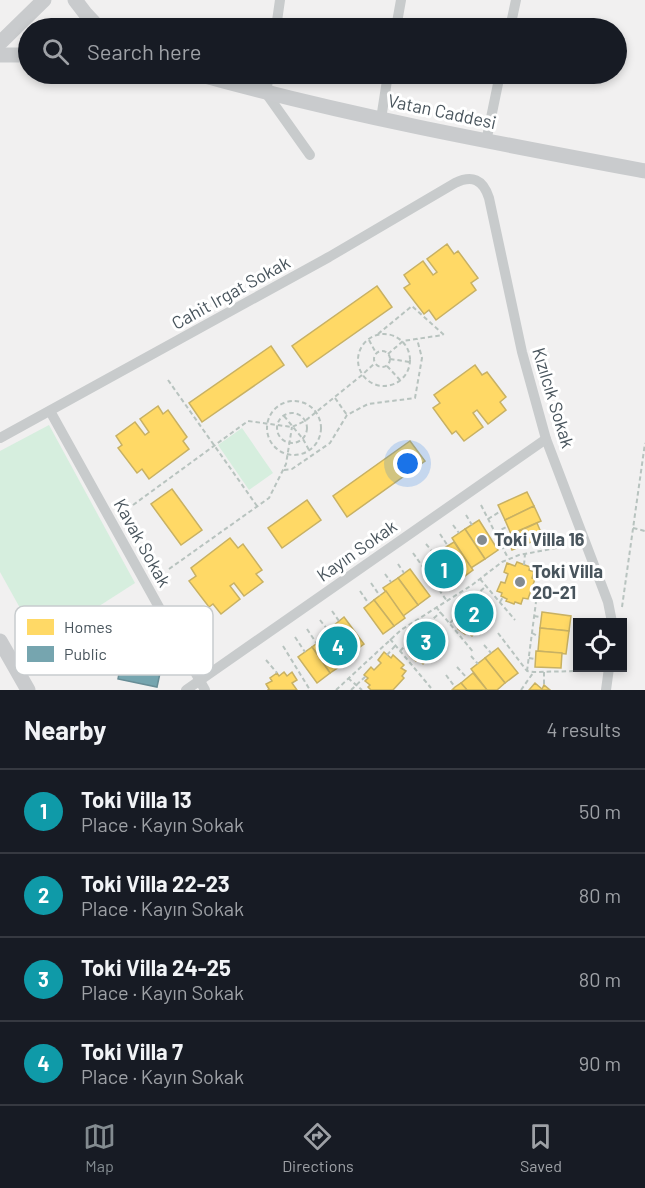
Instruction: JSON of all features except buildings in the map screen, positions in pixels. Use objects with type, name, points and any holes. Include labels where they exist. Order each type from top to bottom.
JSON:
[{"type":"street","points":[[26,18],[44,0]]},
{"type":"street","points":[[75,0],[90,18]]},
{"type":"street","points":[[277,18],[280,0]]},
{"type":"street","points":[[398,18],[401,0]]},
{"type":"street","points":[[512,18],[516,0]]},
{"type":"street","points":[[0,43],[18,25]]},
{"type":"street","points":[[0,55],[18,55]]},
{"type":"street","name":"Vatan Caddesi","points":[[234,84],[486,142],[645,171]]},
{"type":"street","points":[[267,84],[266,93],[310,155]]},
{"type":"street","points":[[381,119],[386,84]]},
{"type":"street","points":[[486,142],[498,84]]},
{"type":"street","name":"Cahit Irgat Sokak","points":[[0,438],[329,257],[455,183],[468,178],[476,180]]},
{"type":"street","name":"Kızılcık Sokak","points":[[476,180],[486,190],[489,198],[522,352],[546,439],[608,602],[611,618]]},
{"type":"street","name":"Kavak Sokak","points":[[50,411],[158,606]]},
{"type":"street","name":"Kayın Sokak","points":[[186,690],[202,685],[546,439]]},
{"type":"street","points":[[0,641],[15,667]]},
{"type":"street","points":[[606,690],[608,672]]},
{"type":"street","points":[[19,675],[28,690]]},
{"type":"path","points":[[378,334],[387,333],[403,341],[408,349],[410,362],[406,374],[400,380],[384,386],[368,381],[358,367],[359,350],[363,343],[378,334],[412,306],[444,335],[403,341],[388,354]]},
{"type":"path","points":[[368,339],[376,353],[375,363]]},
{"type":"path","points":[[284,470],[292,469],[330,443],[347,415],[368,404],[415,398],[422,358],[417,339]]},
{"type":"path","points":[[376,353],[381,351],[388,354],[390,359],[387,366]]},
{"type":"path","points":[[390,359],[410,362]]},
{"type":"path","points":[[133,505],[248,421],[292,427],[305,421],[375,363]]},
{"type":"path","points":[[375,363],[378,366],[387,366],[400,380]]},
{"type":"path","points":[[168,380],[256,507]]},
{"type":"path","points":[[334,397],[347,415]]},
{"type":"path","points":[[292,400],[302,401],[316,412],[320,420],[320,437],[309,450],[301,454],[287,454],[276,448],[270,441],[267,423],[276,407],[292,400]]},
{"type":"path","points":[[293,414],[302,417],[305,421],[307,430],[303,439],[290,443],[281,438],[278,424],[284,416],[293,414]]},
{"type":"path","points":[[284,416],[309,450]]},
{"type":"path","points":[[169,569],[269,498],[286,464],[292,427]]},
{"type":"path","points":[[620,614],[645,443]]},
{"type":"path","points":[[481,505],[508,558]]},
{"type":"path","points":[[488,519],[501,511]]},
{"type":"path","points":[[466,515],[472,525]]},
{"type":"path","points":[[453,525],[459,533]]},
{"type":"path","points":[[495,533],[507,526]]},
{"type":"path","points":[[633,528],[645,531]]},
{"type":"path","points":[[440,534],[448,546]]},
{"type":"path","points":[[502,547],[508,543]]},
{"type":"path","points":[[426,544],[435,555]]},
{"type":"path","points":[[336,690],[390,639],[414,620],[447,601],[508,558],[562,547]]},
{"type":"path","points":[[413,554],[447,601]]},
{"type":"path","points":[[524,565],[525,554]]},
{"type":"path","points":[[398,564],[404,573]]},
{"type":"path","points":[[385,574],[391,582]]},
{"type":"path","points":[[480,579],[514,620]]},
{"type":"path","points":[[371,583],[380,596]]},
{"type":"path","points":[[475,596],[486,586]]},
{"type":"path","points":[[360,591],[369,604]]},
{"type":"path","points":[[500,602],[504,597]]},
{"type":"path","points":[[526,671],[536,602]]},
{"type":"path","points":[[436,607],[474,653]]},
{"type":"path","points":[[332,611],[339,621]]},
{"type":"path","points":[[428,623],[441,612]]},
{"type":"path","points":[[534,616],[541,617]]},
{"type":"path","points":[[450,623],[455,618]]},
{"type":"path","points":[[320,620],[328,630]]},
{"type":"path","points":[[307,629],[317,644]]},
{"type":"path","points":[[498,633],[526,671],[573,671]]},
{"type":"path","points":[[532,633],[539,637]]},
{"type":"path","points":[[295,637],[305,652]]},
{"type":"path","points":[[390,639],[431,688]]},
{"type":"path","points":[[400,651],[407,644]]},
{"type":"path","points":[[484,645],[492,653]]},
{"type":"path","points":[[283,646],[310,690]]},
{"type":"path","points":[[387,655],[395,646]]},
{"type":"path","points":[[471,656],[478,664]]},
{"type":"path","points":[[529,658],[535,659]]},
{"type":"path","points":[[266,660],[278,673]]},
{"type":"path","points":[[457,667],[467,678]]},
{"type":"path","points":[[521,690],[534,672]]},
{"type":"path","points":[[544,672],[544,685]]},
{"type":"path","points":[[446,675],[455,687]]},
{"type":"path","points":[[351,690],[366,676]]},
{"type":"path","points":[[348,678],[362,690]]},
{"type":"green space","points":[[49,425],[135,583],[99,606],[19,606],[0,572],[0,451]]},
{"type":"green space","points":[[242,428],[273,473],[249,490],[218,445]]},
{"type":"place","name":"Toki Villa 16","points":[[482,540]]},
{"type":"place","name":"Toki Villa 13","points":[[444,569]]},
{"type":"place","name":"Toki Villa 20-21","points":[[520,582]]},
{"type":"place","name":"Toki Villa 22-23","points":[[474,613]]},
{"type":"place","name":"Toki Villa 24-25","points":[[426,641]]},
{"type":"place","name":"Toki Villa 7","points":[[338,646]]}]
